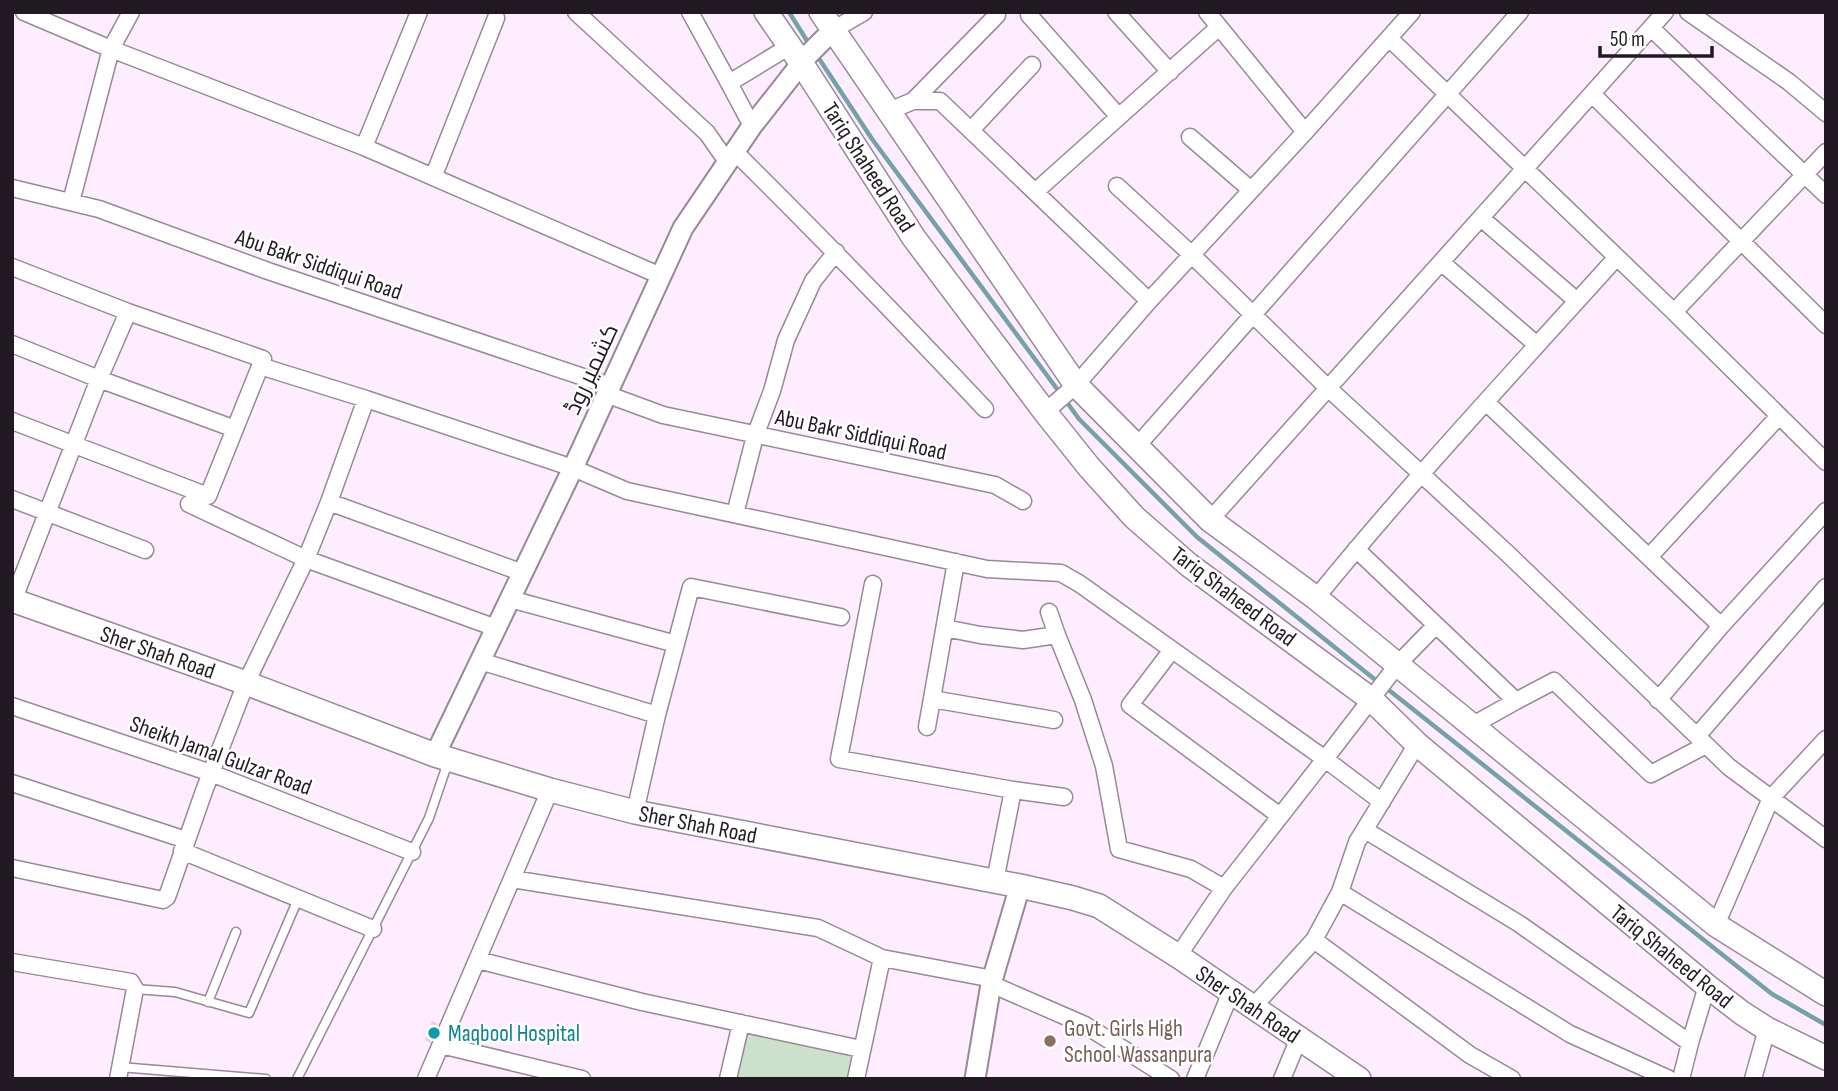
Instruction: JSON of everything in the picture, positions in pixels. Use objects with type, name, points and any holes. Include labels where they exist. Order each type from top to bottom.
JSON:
[{"type":"main road","name":"Tariq Shaheed Road","points":[[766,12],[800,55],[914,239],[1060,399],[1137,446],[1210,520],[1316,598],[1716,925],[1826,994]]},
{"type":"main road","name":"Tariq Shaheed Road","points":[[827,21],[889,111],[1060,399],[1089,467],[1134,517],[1189,565],[1373,698],[1416,744],[1707,986],[1768,1029],[1826,1058]]},
{"type":"main road","name":"Sher Shah Road","points":[[13,601],[246,683],[442,757],[550,790],[635,812],[1020,886],[1098,906],[1178,956],[1359,1079]]},
{"type":"street","points":[[24,12],[111,49],[364,147],[661,276]]},
{"type":"street","points":[[71,202],[111,49],[131,12]]},
{"type":"street","points":[[364,147],[419,12]]},
{"type":"street","points":[[576,12],[731,158],[836,252],[985,409]]},
{"type":"street","points":[[827,21],[864,12]]},
{"type":"street","points":[[913,101],[997,15],[995,12]]},
{"type":"street","points":[[1116,12],[1170,72]]},
{"type":"street","points":[[1207,12],[1305,132]]},
{"type":"street","points":[[1060,399],[1412,12]]},
{"type":"street","points":[[1137,446],[1520,12]]},
{"type":"street","points":[[1210,520],[1665,12]]},
{"type":"street","points":[[1688,12],[1789,82],[1826,113]]},
{"type":"street","points":[[693,13],[752,126]]},
{"type":"street","points":[[1029,15],[1119,117]]},
{"type":"street","points":[[433,176],[496,18]]},
{"type":"street","name":"کشمیر روڈ","points":[[442,757],[480,661],[683,229],[800,55],[827,21]]},
{"type":"street","points":[[1035,192],[1219,27]]},
{"type":"street","points":[[1651,28],[1826,195]]},
{"type":"street","points":[[1389,38],[1826,462]]},
{"type":"street","points":[[729,83],[800,55]]},
{"type":"street","points":[[971,130],[1032,65]]},
{"type":"street","points":[[1592,94],[1826,325]]},
{"type":"street","points":[[889,111],[913,101],[940,101],[1149,301]]},
{"type":"street","points":[[1190,138],[1251,190]]},
{"type":"street","points":[[1674,312],[1826,152]]},
{"type":"street","points":[[1117,186],[1328,388],[1508,554],[1729,767],[1826,839]]},
{"type":"street","name":"Abu Bakr Siddiqui Road","points":[[12,188],[99,209],[608,390],[663,415],[995,485],[1023,502]]},
{"type":"street","points":[[1481,218],[1577,301]]},
{"type":"street","points":[[735,514],[755,436],[772,391],[786,340],[813,281],[836,252]]},
{"type":"street","points":[[1316,598],[1421,474],[1617,257]]},
{"type":"street","points":[[1441,262],[1537,345]]},
{"type":"street","points":[[12,267],[128,312],[263,359],[208,496],[12,421]]},
{"type":"street","points":[[13,601],[99,379],[128,312]]},
{"type":"street","points":[[12,344],[235,429]]},
{"type":"street","points":[[260,366],[573,468],[627,491],[987,569],[1061,573],[1080,584],[1382,803]]},
{"type":"street","points":[[12,868],[163,900],[167,897],[246,683],[306,559],[366,399]]},
{"type":"street","points":[[1486,402],[1721,626]]},
{"type":"street","points":[[1649,557],[1779,416]]},
{"type":"street","points":[[12,499],[145,550]]},
{"type":"street","points":[[329,502],[523,573]]},
{"type":"street","points":[[189,504],[306,559],[496,628]]},
{"type":"street","points":[[1658,700],[1826,511]]},
{"type":"street","points":[[1356,549],[1516,701]]},
{"type":"street","points":[[926,727],[956,562]]},
{"type":"street","points":[[873,584],[839,759],[1064,797]]},
{"type":"street","points":[[635,812],[691,587],[841,617]]},
{"type":"street","points":[[1473,725],[1554,681],[1651,774],[1702,741],[1826,587]]},
{"type":"street","points":[[510,599],[676,644]]},
{"type":"street","points":[[1049,612],[1083,700],[1104,766],[1119,849],[1191,869],[1224,888]]},
{"type":"street","points":[[1178,956],[1224,888],[1396,666],[1436,625]]},
{"type":"street","points":[[944,628],[1023,640],[1057,635]]},
{"type":"street","points":[[1172,650],[1130,705],[1280,816]]},
{"type":"street","points":[[480,661],[657,715]]},
{"type":"street","points":[[932,699],[1054,720]]},
{"type":"street","name":"Sheikh Jamal Gulzar Road","points":[[12,706],[211,773],[412,852]]},
{"type":"street","points":[[1716,925],[1771,798],[1826,739]]},
{"type":"street","points":[[1253,1007],[1314,940],[1340,892],[1357,842],[1416,744]]},
{"type":"street","points":[[12,783],[184,846],[373,929]]},
{"type":"street","points":[[426,1079],[550,790]]},
{"type":"street","points":[[995,881],[1013,790]]},
{"type":"street","points":[[1365,830],[1518,923],[1690,1044]]},
{"type":"street","points":[[512,880],[818,928],[882,958],[992,982],[1085,1026],[1171,1079]]},
{"type":"street","points":[[975,1079],[992,982],[1020,886]]},
{"type":"street","points":[[1340,892],[1570,1034],[1670,1079]]},
{"type":"street","points":[[1314,940],[1470,1055],[1512,1079]]},
{"type":"street","points":[[856,1079],[882,958]]},
{"type":"street","points":[[478,960],[642,1002],[862,1049]]},
{"type":"street","points":[[12,962],[131,982],[135,989],[119,1073]]},
{"type":"street","points":[[1681,1079],[1707,986]]},
{"type":"street","points":[[1195,1079],[1231,992]]},
{"type":"street","points":[[728,1079],[741,1023]]},
{"type":"street","points":[[1753,1079],[1768,1029]]},
{"type":"street","points":[[1282,1079],[1299,1038]]},
{"type":"street","points":[[441,1045],[582,1079]]},
{"type":"lane","points":[[297,1079],[429,818],[442,757]]},
{"type":"lane","points":[[135,989],[175,992],[249,1013],[298,898]]},
{"type":"lane","points":[[208,1002],[236,932]]},
{"type":"lane","points":[[119,1073],[266,1079]]},
{"type":"green space","points":[[741,1023],[861,1049],[856,1079],[728,1079]]},
{"type":"building","points":[[432,1021],[438,1024],[430,1043],[425,1040]]},
{"type":"waterway","points":[[789,12],[809,44]]},
{"type":"waterway","points":[[816,54],[872,139],[1060,393]]},
{"type":"waterway","points":[[1066,401],[1079,419],[1197,537],[1378,682]]},
{"type":"waterway","points":[[1385,687],[1772,994],[1826,1025]]},
{"type":"place","name":"Maqbool Hospital","points":[[434,1033]]},
{"type":"place","name":"Govt. Girls High School Wassanpura","points":[[1050,1041]]}]
